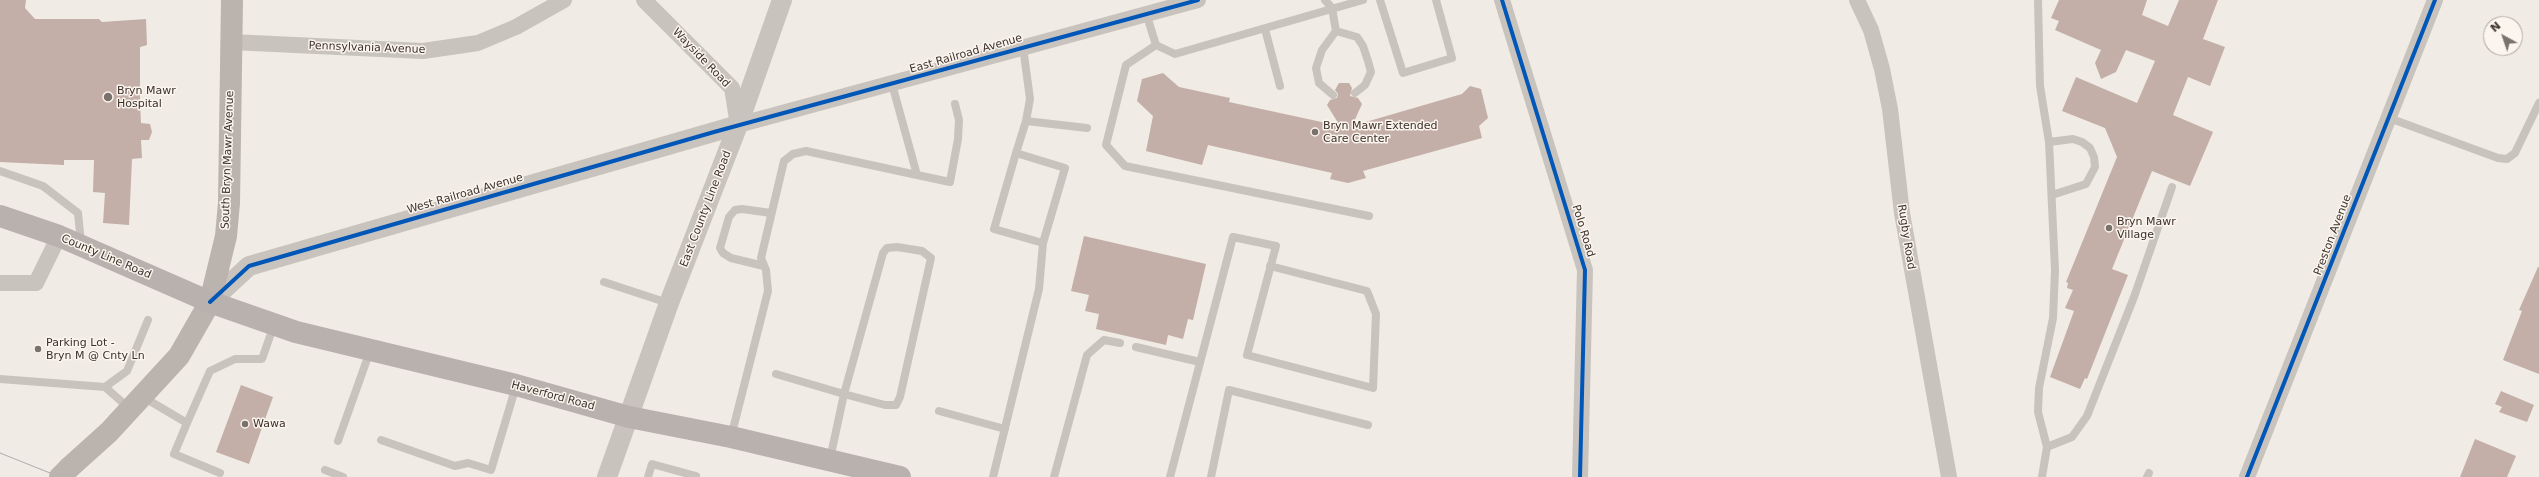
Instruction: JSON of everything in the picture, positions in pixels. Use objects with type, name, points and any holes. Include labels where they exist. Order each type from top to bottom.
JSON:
[{"type":"main road","name":"South Bryn Mawr Avenue","points":[[65,472],[109,432],[179,356],[210,302],[226,236],[229,203],[232,0]]},
{"type":"main road","name":"County Line Road","points":[[0,216],[59,236],[210,302]]},
{"type":"main road","name":"Haverford Road","points":[[210,302],[274,325],[371,351],[516,385],[629,417],[731,437],[830,459],[857,472],[900,477]]},
{"type":"street","name":"Pennsylvania Avenue","points":[[231,42],[423,52],[478,43],[516,28],[564,0]]},
{"type":"street","name":"Wayside Road","points":[[644,0],[732,88],[738,125]]},
{"type":"street","name":"East County Line Road","points":[[607,477],[669,303],[738,125],[782,0]]},
{"type":"street","name":"East Railroad Avenue","points":[[738,125],[1198,0]]},
{"type":"street","name":"Polo Road","points":[[1502,0],[1585,270],[1580,477]]},
{"type":"street","name":"Rugby Road","points":[[1857,0],[1871,30],[1887,96],[1902,213],[1948,477]]},
{"type":"street","name":"Preston Avenue","points":[[2247,477],[2435,0]]},
{"type":"street","name":"West Railroad Avenue","points":[[210,302],[249,266],[738,125]]},
{"type":"street","points":[[0,283],[36,283],[59,236]]},
{"type":"lane","points":[[1325,0],[1333,4]]},
{"type":"lane","points":[[1146,14],[1156,45],[1175,54],[1265,29],[1333,4],[1363,0]]},
{"type":"lane","points":[[1380,0],[1403,73],[1452,58],[1436,0]]},
{"type":"lane","points":[[2038,0],[2040,86],[2049,142],[2054,270],[2053,318],[2039,388],[2038,412],[2047,447],[2042,477]]},
{"type":"lane","points":[[1333,4],[1336,31],[1322,50],[1316,68],[1319,83],[1333,95]]},
{"type":"lane","points":[[1265,29],[1280,86]]},
{"type":"lane","points":[[1336,31],[1357,37],[1366,54],[1371,72],[1365,85],[1355,92]]},
{"type":"lane","points":[[1156,45],[1126,65],[1107,137],[1106,145],[1125,166],[1369,216]]},
{"type":"lane","points":[[1023,47],[1030,99],[1026,121],[994,229],[1043,243]]},
{"type":"lane","points":[[892,84],[917,175]]},
{"type":"lane","points":[[2389,118],[2498,158],[2507,159],[2515,153],[2539,103]]},
{"type":"lane","points":[[731,437],[768,291],[764,266],[761,258],[784,161],[793,154],[806,151],[950,182],[958,139],[959,120],[955,104]]},
{"type":"lane","points":[[1026,121],[1087,128]]},
{"type":"lane","points":[[2049,142],[2073,139],[2082,142],[2090,148],[2094,157],[2095,167],[2086,184],[2052,195]]},
{"type":"lane","points":[[993,477],[1039,289],[1043,243],[1065,168],[1016,153]]},
{"type":"lane","points":[[0,171],[43,186],[78,213],[82,246]]},
{"type":"lane","points":[[2047,447],[2072,437],[2087,416],[2134,297],[2172,187]]},
{"type":"lane","points":[[764,266],[731,258],[722,253],[720,248],[729,217],[735,210],[742,209],[771,213]]},
{"type":"lane","points":[[1170,477],[1233,237],[1276,246],[1270,266],[1247,355],[1373,388],[1376,314],[1367,290],[1270,266]]},
{"type":"lane","points":[[776,374],[844,394],[885,405],[896,405],[931,258],[922,251],[887,248],[882,253],[844,394],[830,459]]},
{"type":"lane","points":[[604,282],[669,303]]},
{"type":"lane","points":[[105,387],[127,371],[148,320]]},
{"type":"lane","points":[[220,474],[174,454],[210,371],[235,359],[262,359],[274,325]]},
{"type":"lane","points":[[1054,477],[1087,355],[1104,340],[1120,343]]},
{"type":"lane","points":[[1136,347],[1200,362]]},
{"type":"lane","points":[[338,441],[371,351]]},
{"type":"lane","points":[[0,379],[105,387],[136,403],[187,424]]},
{"type":"lane","points":[[380,440],[455,466],[468,463],[491,470],[516,385]]},
{"type":"lane","points":[[1210,477],[1230,390],[1368,425]]},
{"type":"lane","points":[[939,411],[1004,429]]},
{"type":"lane","points":[[648,477],[652,464],[697,477]]},
{"type":"lane","points":[[325,470],[343,477]]},
{"type":"building","name":"Bryn Mawr Hospital","points":[[0,0],[26,0],[25,8],[35,19],[99,19],[102,22],[146,19],[147,45],[140,47],[141,123],[150,124],[152,132],[149,140],[141,140],[142,158],[132,159],[129,225],[103,223],[105,193],[93,192],[94,160],[64,160],[64,165],[0,162]]},
{"type":"building","name":"Bryn Mawr Village","points":[[2059,0],[2147,0],[2142,15],[2168,26],[2179,0],[2218,0],[2203,39],[2225,47],[2210,86],[2188,77],[2173,115],[2213,132],[2190,186],[2152,171],[2112,269],[2128,275],[2087,379],[2085,378],[2080,389],[2050,377],[2074,311],[2065,308],[2073,290],[2067,288],[2068,283],[2066,282],[2117,157],[2105,128],[2062,111],[2076,77],[2137,103],[2155,61],[2126,50],[2116,72],[2101,79],[2095,63],[2101,50],[2055,30],[2059,21],[2051,18]]},
{"type":"building","name":"Bryn Mawr Extended Care Center","points":[[1163,73],[1179,87],[1230,98],[1229,102],[1340,126],[1327,105],[1330,100],[1337,98],[1338,94],[1335,90],[1339,83],[1349,83],[1352,88],[1350,96],[1358,98],[1362,104],[1352,126],[1462,94],[1470,86],[1481,89],[1488,118],[1479,126],[1482,138],[1363,171],[1366,178],[1348,183],[1330,179],[1332,173],[1208,145],[1202,165],[1146,151],[1153,116],[1137,101],[1142,79]]},
{"type":"building","points":[[1084,236],[1206,264],[1193,320],[1188,319],[1183,339],[1168,335],[1166,345],[1096,329],[1099,314],[1085,311],[1089,295],[1071,291]]},
{"type":"building","points":[[2538,267],[2539,374],[2503,360],[2522,311],[2519,310]]},
{"type":"building","name":"Wawa","points":[[241,385],[273,397],[249,464],[216,452]]},
{"type":"building","points":[[2501,391],[2534,405],[2527,422],[2499,412],[2502,407],[2495,404]]},
{"type":"building","points":[[2475,439],[2516,456],[2507,477],[2460,477]]},
{"type":"tram line","points":[[0,453],[60,477]]},
{"type":"cycle path","points":[[210,302],[249,266],[714,132],[1198,0]]},
{"type":"cycle path","points":[[1502,0],[1585,270],[1580,477]]},
{"type":"cycle path","points":[[2247,477],[2435,0]]},
{"type":"place","name":"Bryn Mawr Hospital","points":[[108,97]]},
{"type":"place","name":"Bryn Mawr Extended Care Center","points":[[1315,132]]},
{"type":"place","name":"Bryn Mawr Village","points":[[2109,228]]},
{"type":"place","name":"Parking Lot - Bryn M @ Cnty Ln","points":[[38,349]]},
{"type":"place","name":"Wawa","points":[[245,424]]}]
